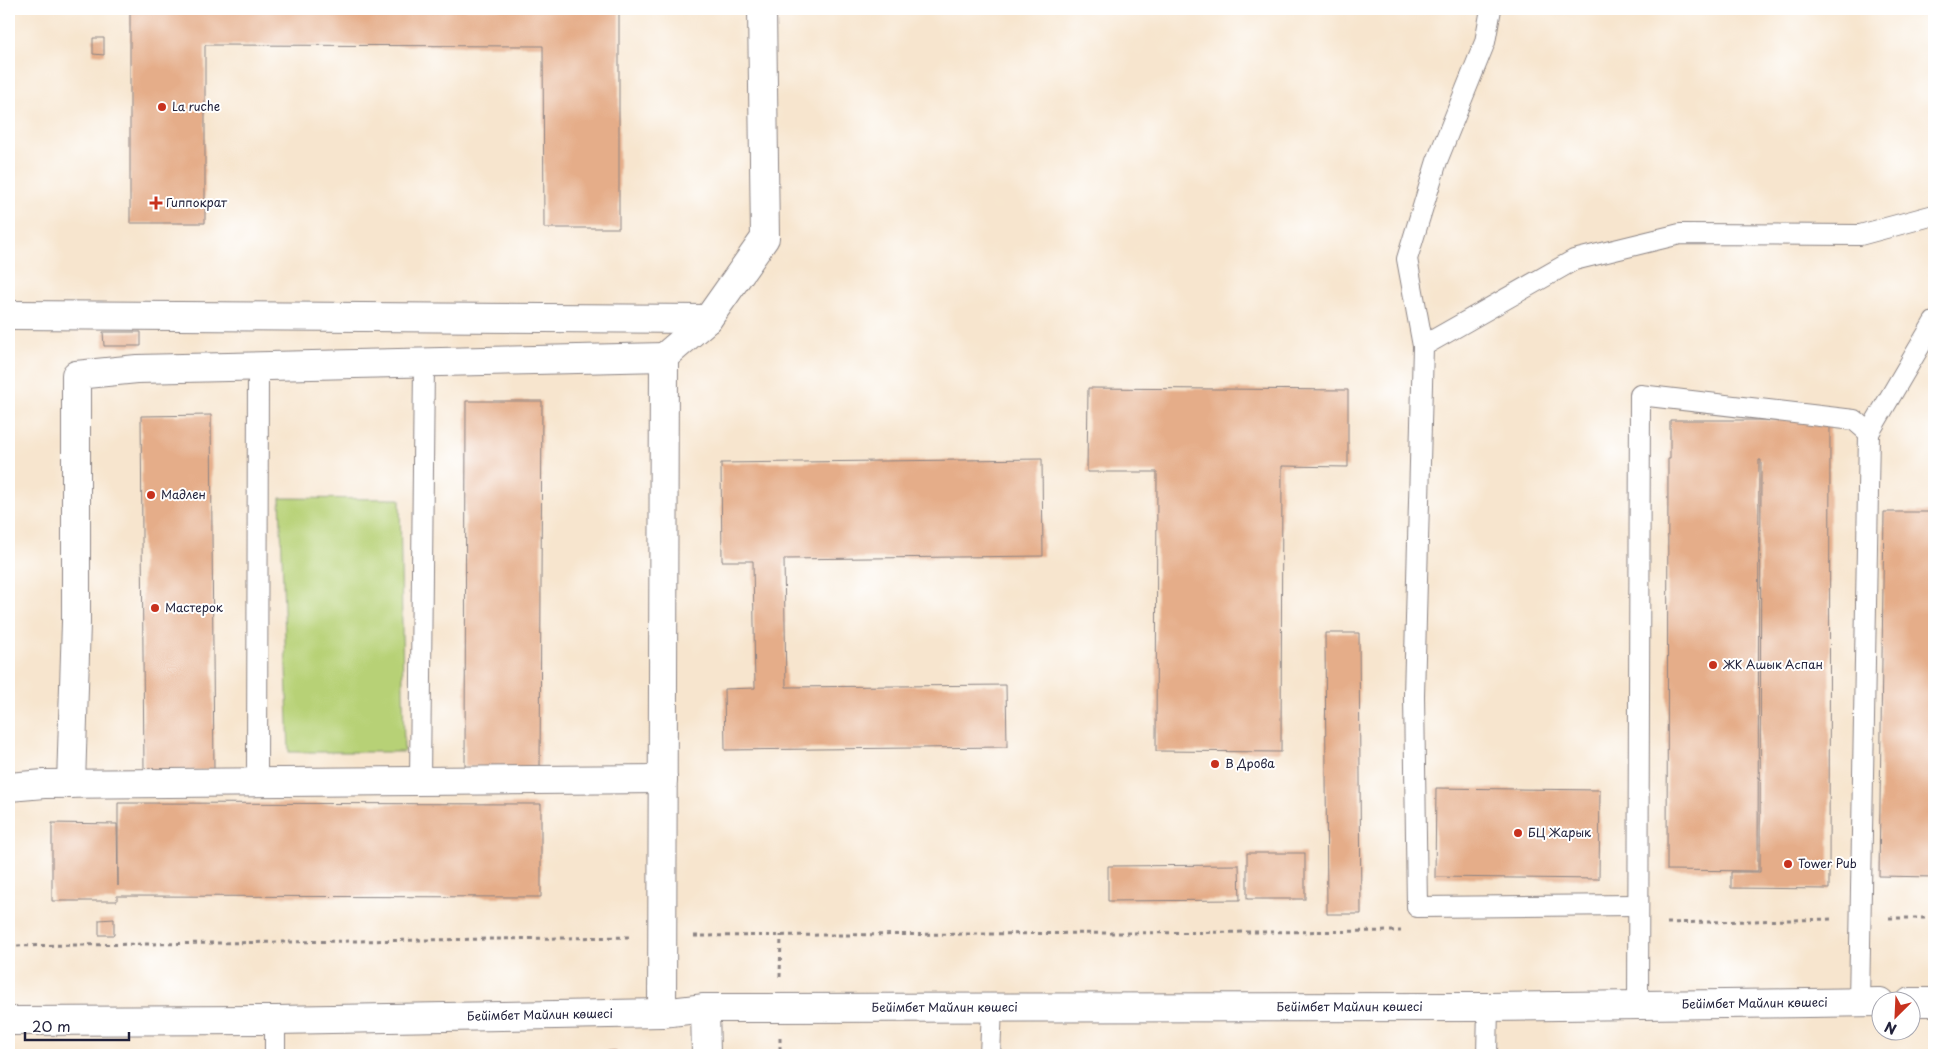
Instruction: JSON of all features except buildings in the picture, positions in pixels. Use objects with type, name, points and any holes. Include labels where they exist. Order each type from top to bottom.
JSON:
[{"type":"street","points":[[71,784],[76,622],[76,375],[138,369],[664,357],[708,319],[765,238],[762,9]]},
{"type":"street","points":[[9,315],[708,319]]},
{"type":"street","points":[[662,1012],[664,357]]},
{"type":"street","points":[[9,787],[71,784],[663,779]]},
{"type":"street","name":"Бейімбет Майлин көшесі","points":[[9,1021],[275,1020],[662,1012],[705,1008],[1488,1007],[1870,1002]]},
{"type":"street","points":[[1920,1002],[1934,1002]]},
{"type":"street","points":[[705,1008],[706,1055]]},
{"type":"lane","points":[[1491,9],[1485,42],[1437,161],[1407,259],[1423,346],[1414,696],[1417,907],[1637,914]]},
{"type":"lane","points":[[1423,346],[1574,260],[1680,234],[1860,235],[1934,215]]},
{"type":"lane","points":[[1870,1002],[1861,918],[1869,432],[1934,322]]},
{"type":"lane","points":[[420,781],[424,362]]},
{"type":"lane","points":[[257,782],[258,366]]},
{"type":"lane","points":[[1638,1005],[1640,395],[1854,420],[1869,432]]},
{"type":"lane","points":[[1487,1055],[1488,1007]]},
{"type":"lane","points":[[990,1055],[992,1008]]},
{"type":"lane","points":[[275,1020],[275,1055]]},
{"type":"path","points":[[1637,914],[1934,918]]},
{"type":"path","points":[[9,946],[663,936],[1409,931]]},
{"type":"green space","points":[[280,498],[400,499],[404,752],[289,752]]},
{"type":"place","name":"La ruche","points":[[162,107]]},
{"type":"place","name":"Гиппократ","points":[[156,203]]},
{"type":"place","name":"Мадлен","points":[[151,495]]},
{"type":"place","name":"Мастерок","points":[[155,608]]},
{"type":"place","name":"ЖК Ашык Аспан","points":[[1713,665]]},
{"type":"place","name":"В Дрова","points":[[1215,764]]},
{"type":"place","name":"БЦ Жарык","points":[[1518,833]]},
{"type":"place","name":"Tower Pub","points":[[1788,864]]}]
